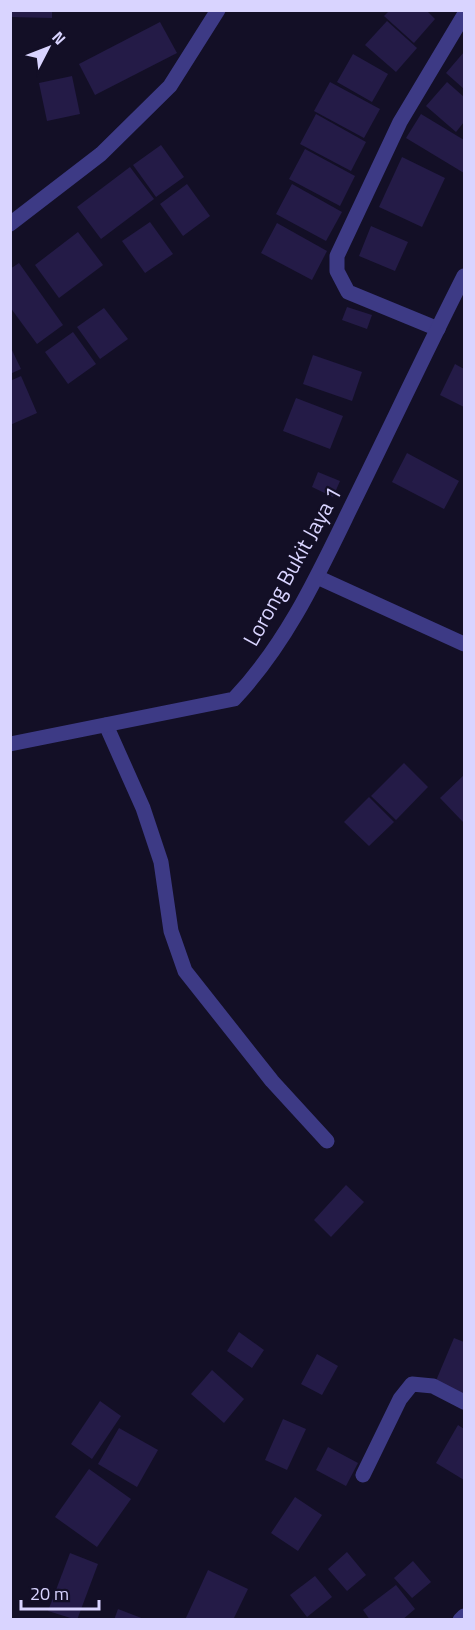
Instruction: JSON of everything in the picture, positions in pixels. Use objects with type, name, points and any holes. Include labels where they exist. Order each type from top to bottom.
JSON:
[{"type":"street","points":[[10,224],[101,154],[170,86],[218,10]]},
{"type":"street","points":[[438,329],[348,292],[337,270],[337,256],[400,122],[465,15]]},
{"type":"street","name":"Lorong Bukit Jaya 1","points":[[10,744],[234,699],[256,675],[282,640],[317,576],[465,276]]},
{"type":"street","points":[[317,576],[465,644]]},
{"type":"street","points":[[106,725],[143,808],[160,862],[171,931],[184,971],[266,1073],[327,1141]]},
{"type":"street","points":[[363,1475],[400,1399],[412,1384],[433,1386],[465,1402]]},
{"type":"street","points":[[460,1620],[465,1616]]},
{"type":"building","points":[[10,10],[52,10],[52,18],[10,17]]},
{"type":"building","points":[[390,10],[426,10],[435,19],[414,43],[384,16]]},
{"type":"building","points":[[387,21],[417,48],[396,72],[365,45]]},
{"type":"building","points":[[160,22],[177,53],[95,95],[79,64]]},
{"type":"building","points":[[464,52],[464,89],[446,73]]},
{"type":"building","points":[[353,54],[388,74],[372,102],[337,82]]},
{"type":"building","points":[[72,76],[80,114],[47,121],[39,83]]},
{"type":"building","points":[[330,82],[380,109],[364,138],[314,111]]},
{"type":"building","points":[[447,82],[464,97],[464,122],[456,132],[426,106]]},
{"type":"building","points":[[316,114],[366,142],[351,171],[300,144]]},
{"type":"building","points":[[421,114],[464,140],[464,173],[406,138]]},
{"type":"building","points":[[161,145],[184,177],[156,197],[133,165]]},
{"type":"building","points":[[305,149],[355,176],[340,206],[289,179]]},
{"type":"building","points":[[402,157],[445,178],[422,227],[379,207]]},
{"type":"building","points":[[130,167],[154,199],[101,239],[77,207]]},
{"type":"building","points":[[187,184],[210,216],[183,236],[160,204]]},
{"type":"building","points":[[292,184],[342,212],[326,241],[276,214]]},
{"type":"building","points":[[150,222],[173,254],[145,273],[122,241]]},
{"type":"building","points":[[277,223],[327,251],[312,280],[261,253]]},
{"type":"building","points":[[371,226],[408,242],[395,271],[359,256]]},
{"type":"building","points":[[78,232],[103,265],[59,298],[35,265]]},
{"type":"building","points":[[19,263],[63,325],[37,344],[10,307],[10,269]]},
{"type":"building","points":[[347,307],[372,315],[367,329],[342,320]]},
{"type":"building","points":[[104,308],[128,339],[100,359],[77,327]]},
{"type":"building","points":[[73,332],[96,364],[68,384],[45,352]]},
{"type":"building","points":[[10,346],[21,369],[10,374]]},
{"type":"building","points":[[313,355],[362,372],[352,401],[303,384]]},
{"type":"building","points":[[455,364],[464,369],[464,407],[440,395]]},
{"type":"building","points":[[21,376],[37,413],[10,425],[10,381]]},
{"type":"building","points":[[296,398],[343,416],[330,449],[283,431]]},
{"type":"building","points":[[407,453],[459,481],[444,509],[392,482]]},
{"type":"building","points":[[318,472],[340,481],[333,497],[312,487]]},
{"type":"building","points":[[404,763],[428,787],[396,820],[371,796]]},
{"type":"building","points":[[464,775],[464,823],[440,798]]},
{"type":"building","points":[[369,797],[394,822],[369,846],[344,822]]},
{"type":"building","points":[[346,1185],[364,1202],[331,1237],[314,1220]]},
{"type":"building","points":[[239,1332],[264,1350],[252,1368],[227,1351]]},
{"type":"building","points":[[454,1338],[464,1342],[464,1396],[435,1383]]},
{"type":"building","points":[[317,1354],[338,1366],[322,1395],[301,1384]]},
{"type":"building","points":[[212,1370],[244,1399],[224,1423],[191,1394]]},
{"type":"building","points":[[100,1401],[121,1416],[92,1459],[71,1444]]},
{"type":"building","points":[[283,1419],[306,1429],[287,1470],[265,1460]]},
{"type":"building","points":[[458,1425],[464,1429],[464,1480],[436,1463]]},
{"type":"building","points":[[119,1428],[158,1450],[137,1487],[98,1464]]},
{"type":"building","points":[[328,1447],[358,1463],[346,1486],[316,1470]]},
{"type":"building","points":[[89,1469],[131,1499],[97,1547],[55,1517]]},
{"type":"building","points":[[295,1497],[322,1515],[298,1551],[271,1533]]},
{"type":"building","points":[[347,1552],[366,1575],[347,1591],[328,1569]]},
{"type":"building","points":[[70,1553],[98,1564],[77,1620],[48,1611]]},
{"type":"building","points":[[413,1561],[431,1582],[412,1598],[394,1578]]},
{"type":"building","points":[[208,1570],[248,1589],[233,1620],[185,1620]]},
{"type":"building","points":[[315,1576],[332,1597],[307,1617],[290,1595]]},
{"type":"building","points":[[396,1585],[415,1609],[402,1620],[370,1620],[363,1610]]},
{"type":"building","points":[[118,1609],[144,1619],[144,1620],[114,1620]]}]
